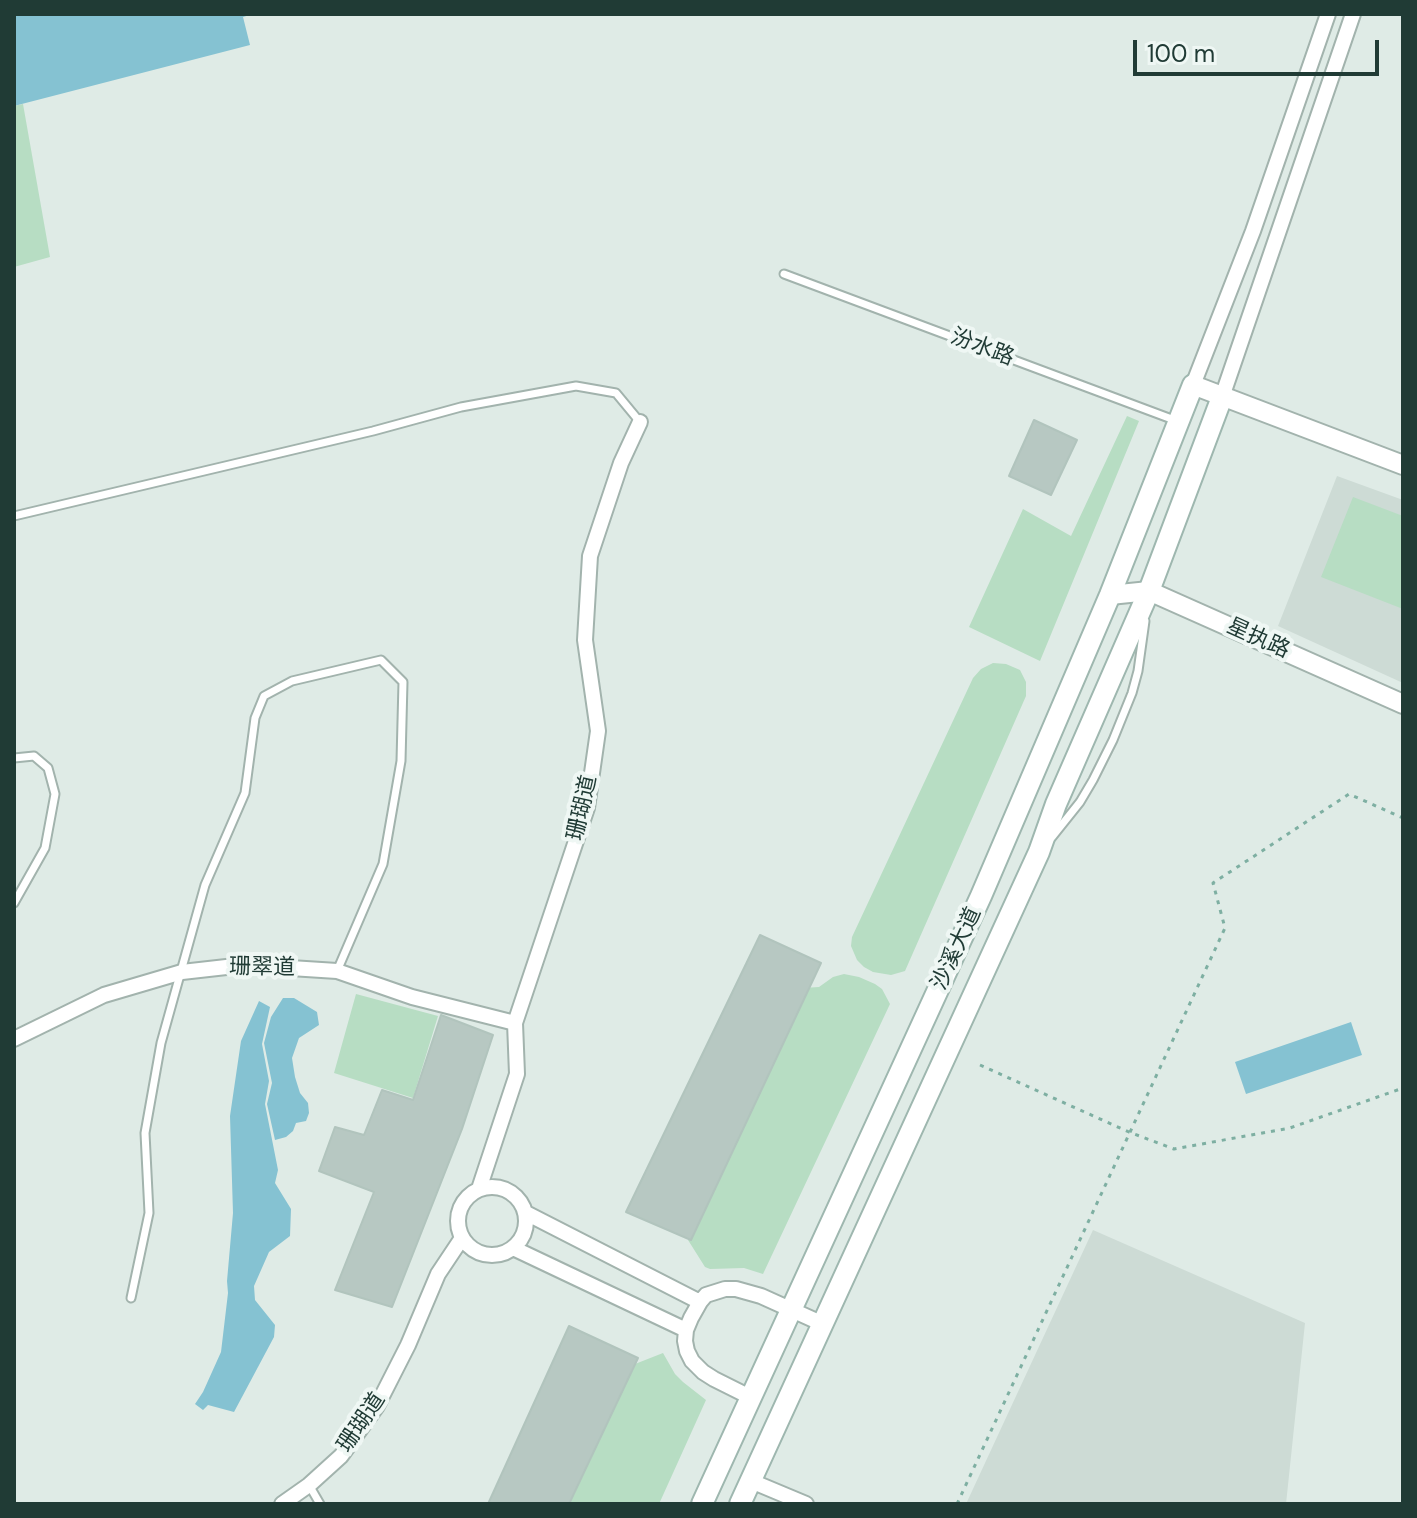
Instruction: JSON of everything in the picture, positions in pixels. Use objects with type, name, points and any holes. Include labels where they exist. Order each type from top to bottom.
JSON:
[{"type":"main road","name":"沙溪大道","points":[[702,1504],[981,896],[1110,595],[1193,385]]},
{"type":"main road","name":"沙溪大道","points":[[740,1504],[1039,852],[1062,790],[1149,591],[1222,397]]},
{"type":"street","points":[[1328,14],[1253,231],[1193,385],[1403,465]]},
{"type":"street","points":[[1222,397],[1353,14]]},
{"type":"street","name":"珊瑚道","points":[[479,1189],[517,1074],[515,1023],[587,808],[598,731],[585,640],[590,556],[621,463],[640,422]]},
{"type":"street","name":"星执路","points":[[1110,595],[1149,591],[1403,704]]},
{"type":"street","name":"珊翠道","points":[[14,1039],[104,995],[182,972],[244,965],[337,971],[412,997],[515,1023]]},
{"type":"street","points":[[493,1186],[508,1190],[519,1200],[526,1213],[520,1241],[500,1254],[485,1254],[472,1249],[462,1238],[458,1224],[460,1209],[468,1197],[479,1189],[493,1186]]},
{"type":"street","points":[[526,1213],[700,1302]]},
{"type":"street","name":"珊瑚道","points":[[282,1504],[341,1456],[377,1406],[408,1345],[438,1274],[462,1238]]},
{"type":"street","points":[[513,1248],[686,1330]]},
{"type":"street","points":[[750,1397],[703,1372],[687,1351],[686,1330],[706,1295],[736,1289],[761,1296],[823,1324]]},
{"type":"street","points":[[751,1481],[806,1504]]},
{"type":"lane","name":"汾水路","points":[[784,274],[1179,422]]},
{"type":"lane","points":[[14,516],[373,431],[461,407],[576,386],[616,393],[640,422]]},
{"type":"lane","points":[[131,1298],[149,1213],[145,1133],[161,1043],[205,885],[245,793],[255,718],[264,696],[292,681],[381,660],[403,682],[401,761],[383,864],[337,971]]},
{"type":"lane","points":[[14,758],[34,756],[48,768],[55,794],[45,848],[14,903]]},
{"type":"lane","points":[[309,1485],[320,1504]]},
{"type":"path","points":[[957,1504],[1225,928],[1213,883],[1349,794],[1403,818]]},
{"type":"path","points":[[980,1065],[1174,1149],[1290,1128],[1403,1088]]},
{"type":"shaded area","points":[[1337,476],[1403,500],[1403,683],[1278,626]]},
{"type":"shaded area","points":[[1093,1230],[1305,1323],[1286,1504],[966,1504]]},
{"type":"green space","points":[[23,104],[50,257],[14,267],[14,106]]},
{"type":"green space","points":[[1127,416],[1139,421],[1040,661],[969,627],[1023,509],[1071,536]]},
{"type":"green space","points":[[1353,497],[1403,516],[1403,609],[1321,577]]},
{"type":"green space","points":[[993,663],[1020,670],[1026,682],[1026,696],[905,971],[891,975],[873,972],[857,960],[851,946],[852,937],[973,678]]},
{"type":"green space","points":[[844,974],[875,984],[882,989],[890,1004],[763,1274],[744,1268],[705,1267],[688,1240],[803,988],[819,987],[833,977]]},
{"type":"green space","points":[[356,994],[438,1016],[413,1098],[334,1073]]},
{"type":"green space","points":[[663,1353],[675,1374],[706,1400],[659,1504],[569,1504],[635,1364]]},
{"type":"water","points":[[14,14],[253,14],[243,17],[250,45],[14,106]]},
{"type":"water","points":[[283,998],[294,998],[317,1012],[319,1025],[299,1038],[292,1058],[300,1093],[308,1103],[306,1121],[296,1123],[286,1137],[275,1140],[267,1104],[272,1083],[264,1043],[271,1017]]},
{"type":"water","points":[[259,1001],[270,1007],[262,1044],[269,1081],[265,1104],[278,1170],[275,1183],[291,1209],[290,1236],[269,1252],[254,1286],[255,1300],[275,1325],[274,1337],[234,1412],[208,1405],[203,1410],[195,1404],[221,1352],[228,1293],[233,1213],[230,1116],[241,1041]]},
{"type":"water","points":[[1351,1022],[1362,1055],[1246,1094],[1235,1062]]},
{"type":"building","points":[[1034,420],[1077,440],[1051,495],[1009,476]]},
{"type":"building","points":[[760,935],[821,963],[691,1240],[626,1212]]},
{"type":"building","points":[[441,1015],[493,1035],[462,1129],[392,1307],[335,1290],[374,1192],[319,1171],[335,1127],[364,1135],[382,1090],[413,1100]]},
{"type":"building","points":[[569,1326],[638,1358],[569,1504],[488,1504]]}]
